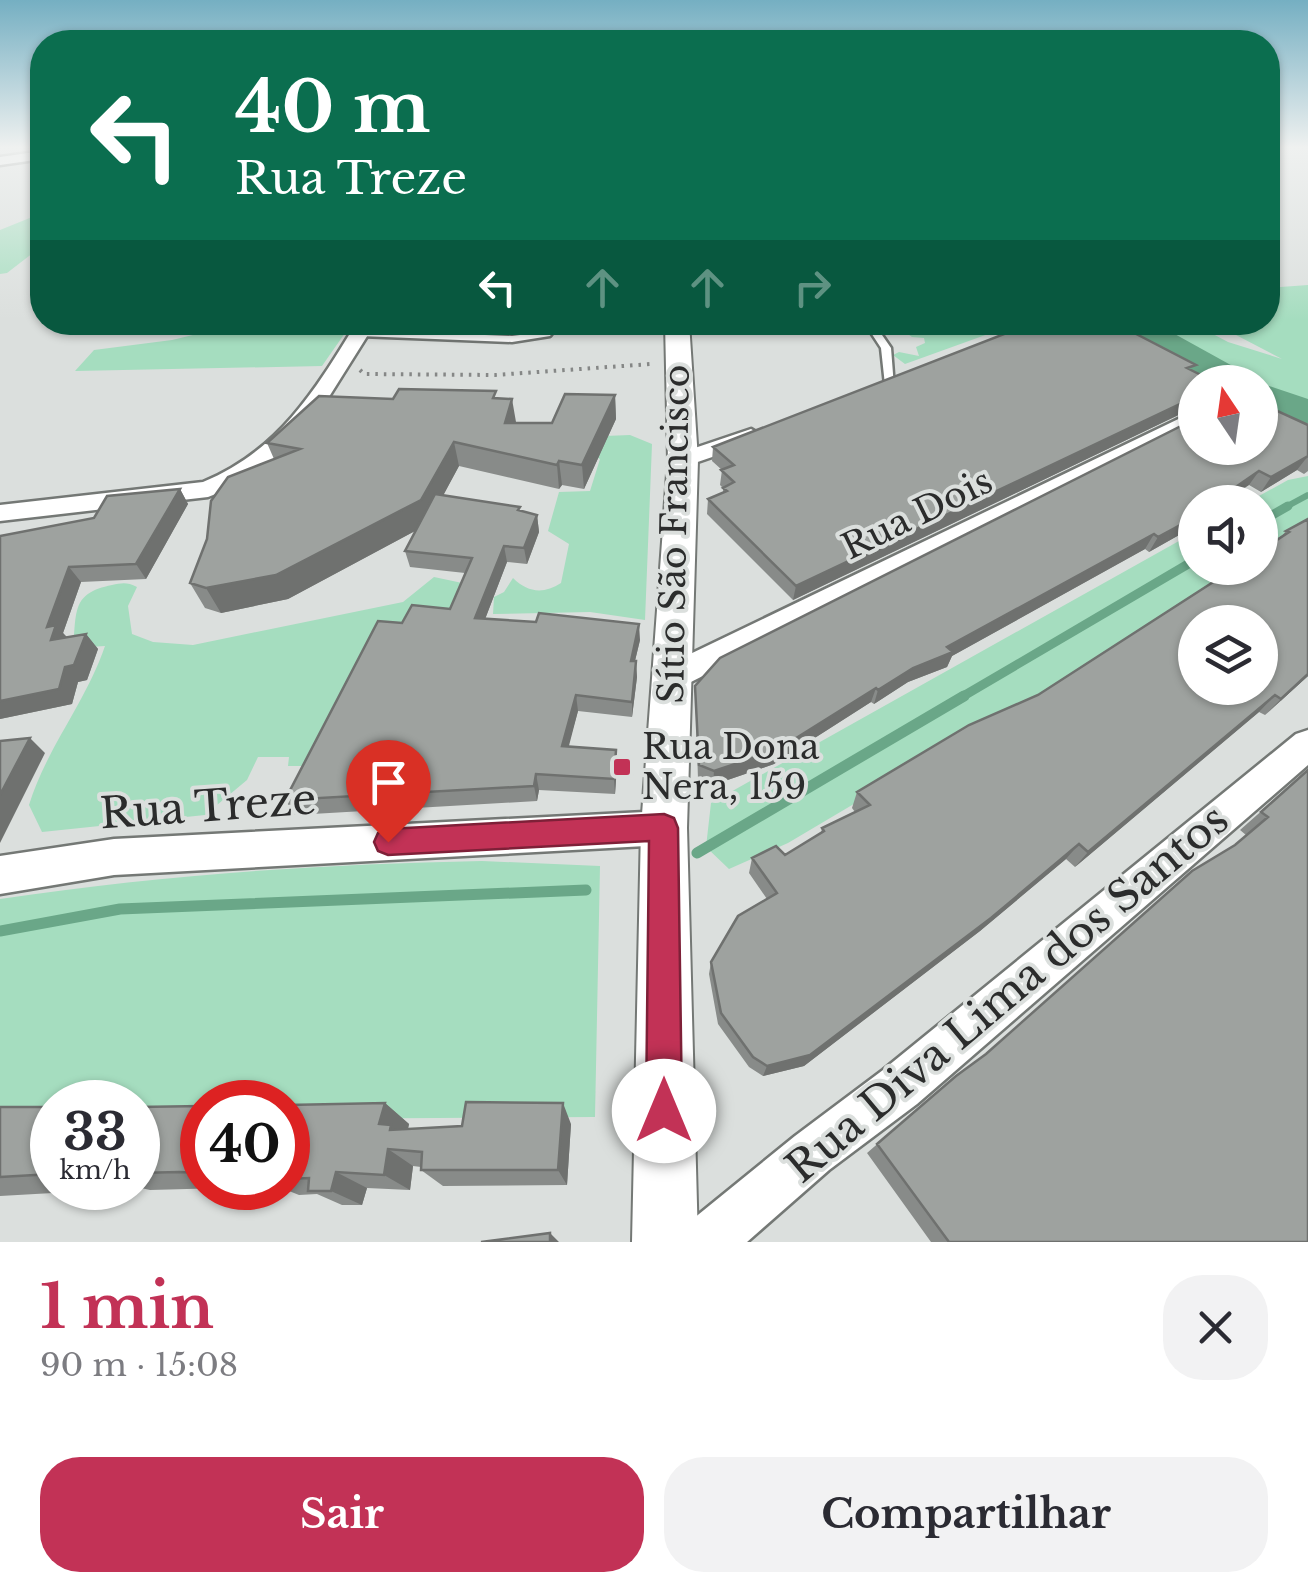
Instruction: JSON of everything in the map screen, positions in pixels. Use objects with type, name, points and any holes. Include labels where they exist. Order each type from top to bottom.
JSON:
[{"type":"street","points":[[0,513],[208,489],[236,480],[284,446],[359,335]]},
{"type":"street","name":"Sítio São Francisco","points":[[665,1242],[664,828],[683,460],[678,335]]},
{"type":"street","name":"Rua Dois","points":[[672,677],[1178,426]]},
{"type":"street","points":[[683,460],[769,429]]},
{"type":"street","name":"Rua Diva Lima dos Santos","points":[[707,1242],[812,1153],[900,1086],[1308,744]]},
{"type":"street","name":"Rua Treze","points":[[0,876],[114,856],[664,828]]},
{"type":"lane","points":[[458,335],[512,339],[540,335]]},
{"type":"lane","points":[[877,335],[886,348],[890,384]]},
{"type":"path","points":[[340,364],[354,365],[364,374],[424,378],[577,370],[616,363],[679,365]]},
{"type":"green space","points":[[30,218],[30,255],[0,274],[0,230]]},
{"type":"green space","points":[[1308,285],[1308,406],[1278,395],[1278,365],[1210,365],[1155,335],[1215,335],[1282,359],[1236,335],[1280,335],[1280,287]]},
{"type":"green space","points":[[193,335],[344,335],[322,366],[75,371],[94,350]]},
{"type":"green space","points":[[909,335],[986,335],[905,364],[893,355],[899,352],[919,356],[916,347],[925,343],[924,338]]},
{"type":"green space","points":[[630,435],[652,444],[645,620],[590,612],[493,614],[494,597],[504,592],[513,578],[536,590],[561,583],[569,544],[548,531],[559,492],[590,491],[600,459],[596,457],[605,436]]},
{"type":"green space","points":[[1308,476],[1308,534],[1278,552],[1278,486]]},
{"type":"green space","points":[[1178,542],[1178,585],[1223,585],[1190,605],[1178,605],[1178,612],[788,843],[729,869],[706,847],[711,803]]},
{"type":"green space","points":[[434,577],[467,584],[452,618],[314,766],[288,766],[289,757],[258,757],[247,780],[205,815],[42,832],[29,805],[36,784],[88,687],[105,646],[73,648],[76,614],[89,593],[119,584],[137,587],[128,606],[132,634],[153,642],[193,645],[403,602]]},
{"type":"green space","points":[[482,861],[600,866],[595,1117],[310,1119],[310,1080],[180,1080],[180,1119],[160,1120],[160,1080],[30,1080],[30,1133],[0,1141],[0,899],[120,883],[361,865]]},
{"type":"building","points":[[1001,335],[1138,335],[1196,365],[1178,365],[1178,405],[796,586],[708,499],[727,491],[723,488],[734,482],[721,470],[734,465],[713,447]]},
{"type":"building","points":[[399,389],[496,391],[493,398],[512,399],[505,423],[552,423],[565,394],[615,395],[582,465],[559,461],[557,465],[454,442],[421,500],[276,575],[206,588],[190,583],[207,539],[211,501],[228,477],[300,449],[267,443],[319,396],[393,399]]},
{"type":"building","points":[[1278,411],[1308,425],[1308,456],[1271,477],[1259,471],[1239,485],[1178,485],[1178,526],[1158,537],[1154,534],[947,647],[953,652],[876,688],[777,750],[714,771],[699,765],[695,686],[720,658],[1178,428],[1178,465],[1278,465]]},
{"type":"building","points":[[180,489],[136,564],[69,567],[47,627],[56,625],[51,640],[86,634],[74,665],[65,667],[59,689],[0,701],[0,536],[94,518],[107,496]]},
{"type":"building","points":[[435,494],[520,507],[518,510],[537,515],[524,548],[504,546],[475,618],[536,622],[539,613],[639,624],[631,661],[636,661],[632,702],[576,695],[562,746],[616,750],[614,779],[536,774],[534,786],[285,800],[378,621],[402,623],[412,605],[450,609],[472,558],[405,551]]},
{"type":"building","points":[[1308,519],[1308,674],[1281,699],[1278,697],[1278,605],[1178,605],[1178,705],[1263,705],[1088,852],[1079,844],[991,918],[810,1055],[767,1066],[753,1057],[721,1013],[711,962],[738,916],[777,893],[752,858],[776,846],[785,855],[824,831],[822,828],[870,805],[857,792],[969,725],[1038,695],[1209,585],[1278,585],[1278,539],[1289,532],[1286,531]]},
{"type":"building","points":[[30,738],[0,795],[0,741]]},
{"type":"building","points":[[1308,770],[1308,1242],[949,1242],[877,1144],[986,1054],[1192,871],[1235,845],[1268,817],[1261,812]]},
{"type":"building","points":[[466,1102],[563,1103],[558,1170],[421,1170],[422,1152],[388,1149],[384,1175],[336,1172],[331,1191],[310,1191],[310,1105],[385,1103],[379,1124],[391,1125],[390,1130],[462,1126]]},
{"type":"building","points":[[180,1106],[180,1172],[160,1172],[160,1107]]},
{"type":"building","points":[[0,1107],[30,1107],[30,1175],[0,1177]]},
{"type":"building","points":[[550,1233],[550,1242],[481,1242]]},
{"type":"waterway","points":[[1150,335],[1204,365]]},
{"type":"waterway","points":[[1278,401],[1308,412]]},
{"type":"waterway","points":[[1284,508],[1308,495]]},
{"type":"waterway","points":[[1278,512],[1288,506]]},
{"type":"waterway","points":[[960,698],[1178,570]]},
{"type":"waterway","points":[[697,853],[964,696]]},
{"type":"waterway","points":[[0,931],[120,909],[586,890]]},
{"type":"place","name":"Rua Dona Nera, 159","points":[[622,767]]},
{"type":"route","points":[[388,842],[664,828],[664,1111]]}]
